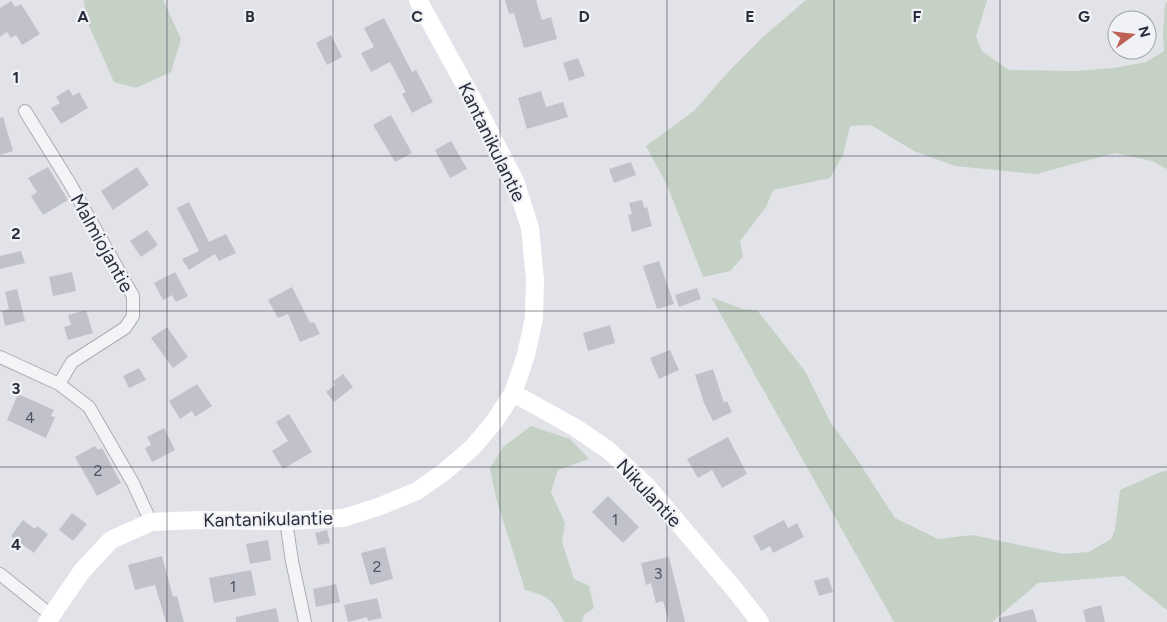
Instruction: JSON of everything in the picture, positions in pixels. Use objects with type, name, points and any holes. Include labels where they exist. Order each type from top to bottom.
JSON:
[{"type":"street","name":"Kantanikulantie","points":[[49,618],[82,571],[112,540],[151,522],[199,520],[286,521],[343,518],[378,507],[417,491],[444,472],[473,447],[494,422],[513,393],[526,355],[534,318],[535,280],[530,228],[514,181],[472,98],[418,0]]},
{"type":"street","name":"Malmiojantie","points":[[25,111],[69,182],[133,296],[133,316],[125,328],[72,362],[59,384]]},
{"type":"street","points":[[0,358],[59,384],[89,407],[134,483],[151,522]]},
{"type":"street","name":"Nikulantie","points":[[513,393],[576,428],[615,456],[646,485],[760,622]]},
{"type":"street","points":[[286,521],[292,561],[306,622]]},
{"type":"street","points":[[0,574],[49,618]]},
{"type":"green space","points":[[84,0],[163,0],[181,39],[171,72],[136,88],[114,82],[86,19]]},
{"type":"green space","points":[[806,0],[987,0],[976,37],[982,51],[1009,70],[1075,71],[1114,68],[1157,60],[1157,55],[1164,51],[1163,33],[1165,4],[1167,2],[1167,169],[1152,161],[1115,153],[1036,174],[955,166],[914,151],[871,125],[850,126],[843,155],[830,178],[773,190],[766,207],[740,241],[743,257],[730,271],[703,277],[667,185],[646,146],[694,111],[730,70],[764,36]]},
{"type":"green space","points":[[711,297],[742,309],[757,310],[805,371],[831,423],[895,518],[938,539],[972,535],[1063,554],[1089,552],[1111,539],[1115,530],[1120,490],[1160,472],[1167,471],[1167,610],[1124,576],[1038,583],[992,622],[894,622]]},
{"type":"green space","points":[[531,426],[570,439],[589,459],[558,470],[551,492],[565,523],[562,542],[574,579],[589,586],[594,608],[584,615],[582,622],[564,622],[557,609],[549,600],[540,594],[525,590],[496,498],[490,468],[503,447]]},
{"type":"building","points":[[505,0],[536,0],[542,20],[551,17],[557,39],[524,48],[514,13],[509,14]]},
{"type":"building","points":[[11,1],[15,7],[21,4],[40,34],[22,45],[16,35],[11,38],[7,32],[0,37],[0,8]]},
{"type":"building","points":[[384,18],[412,72],[416,70],[433,102],[412,113],[402,94],[406,92],[390,62],[371,72],[361,53],[374,47],[364,28]]},
{"type":"building","points":[[331,35],[342,57],[327,65],[316,43]]},
{"type":"building","points":[[578,58],[585,76],[569,81],[563,63]]},
{"type":"building","points":[[69,89],[73,96],[79,92],[88,108],[61,124],[51,108],[60,103],[56,97]]},
{"type":"building","points":[[541,91],[546,107],[563,102],[568,117],[527,129],[518,98]]},
{"type":"building","points":[[391,115],[412,153],[395,162],[373,125]]},
{"type":"building","points":[[3,117],[13,151],[0,155],[0,118]]},
{"type":"building","points":[[451,141],[467,169],[450,178],[435,150]]},
{"type":"building","points":[[631,162],[636,175],[614,183],[609,169]]},
{"type":"building","points":[[48,167],[68,200],[43,215],[31,196],[37,192],[28,178]]},
{"type":"building","points":[[137,167],[149,185],[113,210],[101,191]]},
{"type":"building","points":[[642,200],[644,208],[647,207],[652,226],[632,232],[628,215],[632,214],[629,203]]},
{"type":"building","points":[[189,202],[209,242],[226,234],[236,253],[219,261],[215,254],[189,270],[182,259],[199,251],[177,208]]},
{"type":"building","points":[[147,230],[158,245],[141,257],[130,241]]},
{"type":"building","points":[[21,251],[25,263],[0,269],[0,256]]},
{"type":"building","points":[[659,261],[674,304],[657,309],[643,266]]},
{"type":"building","points":[[72,272],[76,291],[53,296],[49,277]]},
{"type":"building","points":[[175,272],[188,296],[176,302],[172,295],[163,300],[154,283]]},
{"type":"building","points":[[292,287],[310,323],[314,322],[320,334],[300,342],[288,314],[278,318],[268,300]]},
{"type":"building","points":[[697,288],[701,299],[679,307],[675,295]]},
{"type":"building","points":[[17,289],[25,321],[5,326],[2,311],[9,309],[5,292]]},
{"type":"building","points":[[86,310],[93,333],[68,340],[64,327],[71,325],[68,315]]},
{"type":"building","points":[[610,325],[615,343],[588,351],[583,333]]},
{"type":"building","points":[[167,327],[188,357],[173,368],[151,338]]},
{"type":"building","points":[[670,350],[679,370],[659,379],[650,358]]},
{"type":"building","points":[[139,368],[146,380],[129,388],[123,376]]},
{"type":"building","points":[[713,369],[724,403],[727,401],[732,412],[713,421],[704,403],[695,375]]},
{"type":"building","points":[[343,374],[353,387],[334,402],[326,392],[335,385],[333,382]]},
{"type":"building","points":[[197,384],[212,406],[195,417],[192,411],[180,419],[169,401]]},
{"type":"building","points":[[18,394],[54,410],[51,416],[55,417],[46,438],[7,420]]},
{"type":"building","points":[[289,414],[312,452],[283,469],[272,451],[288,441],[276,422]]},
{"type":"building","points":[[164,428],[175,450],[152,462],[145,448],[151,445],[147,437]]},
{"type":"building","points":[[728,437],[747,474],[722,488],[712,470],[698,478],[687,459]]},
{"type":"building","points":[[95,446],[98,450],[102,448],[121,483],[97,496],[75,457]]},
{"type":"building","points":[[608,496],[639,527],[623,543],[592,512]]},
{"type":"building","points":[[72,513],[87,524],[73,541],[59,530]]},
{"type":"building","points":[[23,520],[35,529],[37,526],[48,534],[34,553],[11,536]]},
{"type":"building","points":[[784,520],[788,528],[797,523],[804,537],[773,553],[770,546],[761,551],[753,536]]},
{"type":"building","points":[[327,530],[330,543],[318,545],[315,533]]},
{"type":"building","points":[[268,540],[271,560],[250,564],[246,544]]},
{"type":"building","points":[[385,547],[393,579],[370,585],[361,553]]},
{"type":"building","points":[[162,556],[173,597],[177,596],[184,622],[166,622],[155,585],[135,590],[128,565]]},
{"type":"building","points":[[669,557],[685,622],[669,622],[663,601],[656,603],[651,583],[646,585],[641,563]]},
{"type":"building","points":[[251,570],[256,595],[214,603],[209,578]]},
{"type":"building","points":[[828,577],[833,592],[819,596],[814,581]]},
{"type":"building","points":[[336,584],[340,602],[316,607],[313,589]]},
{"type":"building","points":[[377,598],[382,618],[368,621],[367,617],[348,622],[344,605]]},
{"type":"building","points":[[1101,605],[1105,622],[1086,622],[1083,610]]},
{"type":"building","points":[[276,608],[279,622],[236,622],[236,617]]},
{"type":"building","points":[[1033,609],[1037,622],[999,622],[999,618]]}]
